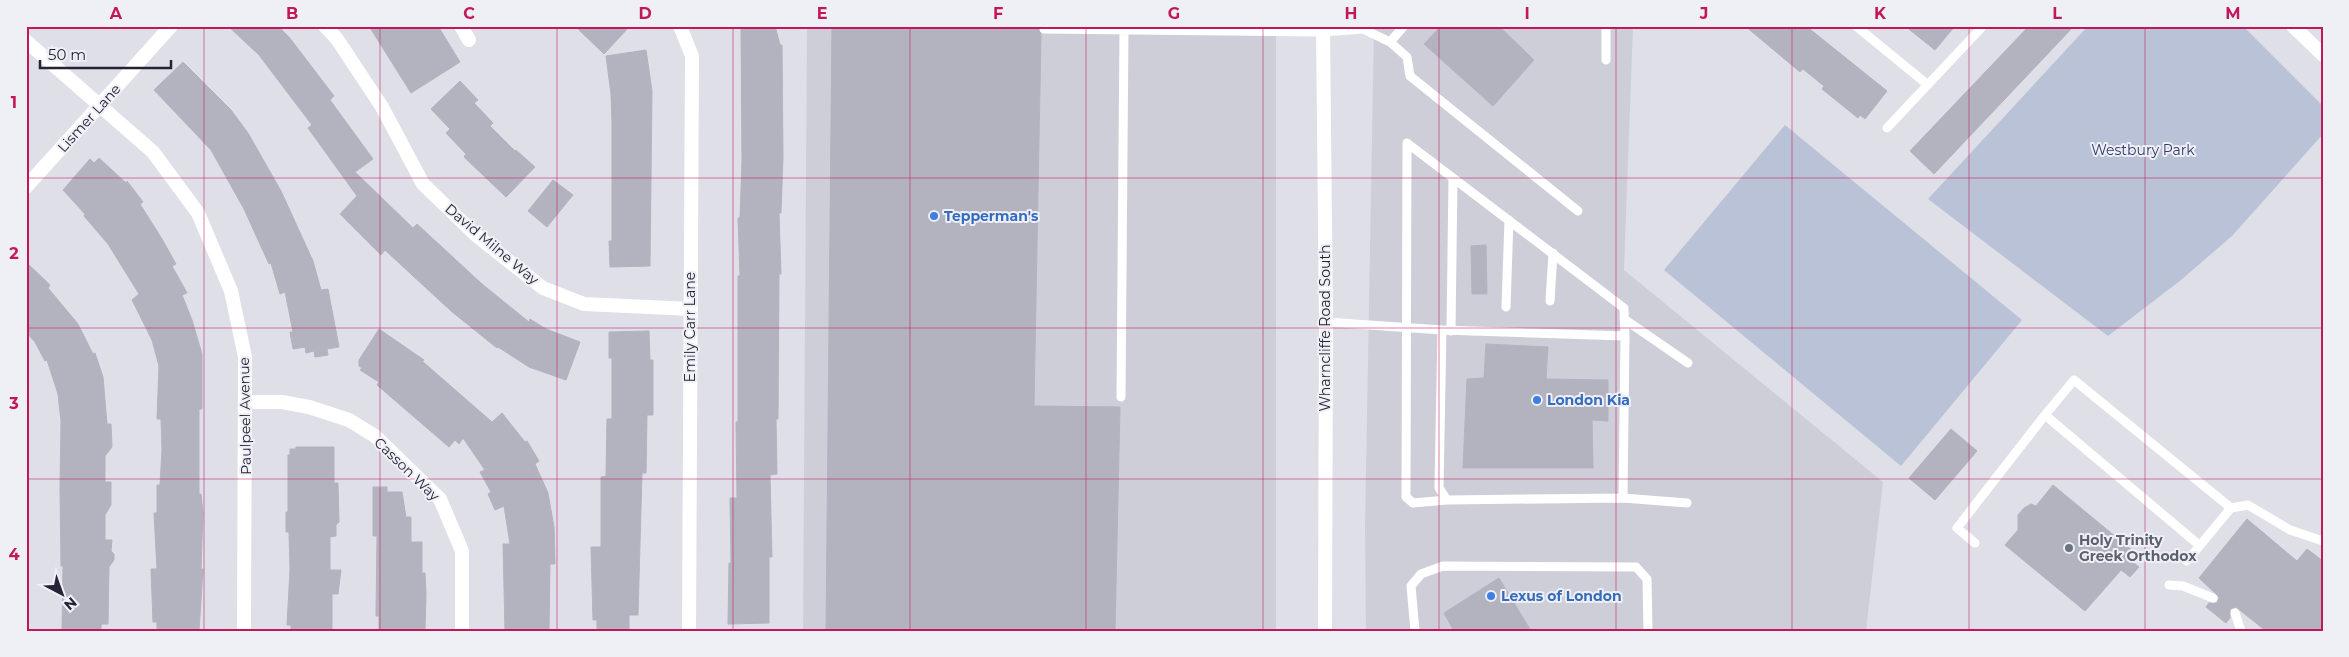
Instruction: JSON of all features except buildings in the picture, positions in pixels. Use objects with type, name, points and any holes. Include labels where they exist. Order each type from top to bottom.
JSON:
[{"type":"street","name":"Lismer Lane","points":[[26,187],[171,26]]},
{"type":"street","name":"David Milne Way","points":[[325,26],[337,39],[382,106],[423,184],[477,236],[543,288],[584,304],[690,309]]},
{"type":"street","points":[[461,26],[469,40]]},
{"type":"street","name":"Emily Carr Lane","points":[[680,26],[692,56],[689,631]]},
{"type":"street","points":[[2293,26],[2323,55]]},
{"type":"street","name":"Wharncliffe Road South","points":[[1323,29],[1326,322],[1325,631]]},
{"type":"street","name":"Paulpeel Avenue","points":[[26,41],[153,152],[198,213],[231,291],[245,357],[244,631]]},
{"type":"street","name":"Casson Way","points":[[246,402],[282,402],[309,407],[350,420],[375,436],[440,499],[462,551],[462,631]]},
{"type":"lane","points":[[1390,42],[1404,26]]},
{"type":"lane","points":[[1606,26],[1606,60]]},
{"type":"lane","points":[[1856,26],[1928,85]]},
{"type":"lane","points":[[1887,128],[1983,26]]},
{"type":"lane","points":[[1044,29],[1363,29],[1390,42],[1407,57],[1410,76],[1578,211]]},
{"type":"lane","points":[[1121,397],[1124,30]]},
{"type":"lane","points":[[1623,498],[1624,308],[1407,143],[1406,497],[1413,503],[1447,500],[1623,498],[1687,503]]},
{"type":"lane","points":[[1447,500],[1439,488],[1453,178]]},
{"type":"lane","points":[[1506,306],[1509,220]]},
{"type":"lane","points":[[1550,301],[1553,253]]},
{"type":"lane","points":[[1624,319],[1688,362]]},
{"type":"lane","points":[[1326,322],[1446,330],[1625,336]]},
{"type":"lane","points":[[1975,543],[1957,528],[2074,380],[2231,508]]},
{"type":"lane","points":[[2045,415],[2199,545]]},
{"type":"lane","points":[[2187,562],[2231,508],[2248,506],[2290,530],[2323,541]]},
{"type":"lane","points":[[1415,631],[1411,586],[1421,574],[1443,566],[1636,567],[1647,579],[1648,631]]},
{"type":"lane","points":[[2169,585],[2183,586],[2213,598]]},
{"type":"lane","points":[[2234,613],[2241,631]]},
{"type":"shaded area","points":[[807,26],[1276,26],[1276,631],[803,631]]},
{"type":"shaded area","points":[[1374,26],[1633,26],[1624,270],[1883,482],[1866,631],[1366,631],[1365,528]]},
{"type":"green space","name":"Westbury Park","points":[[2088,26],[2243,26],[2323,106],[2323,134],[2232,236],[2181,280],[2108,336],[1928,199]]},
{"type":"green space","points":[[1785,125],[2022,320],[1901,466],[1664,270]]},
{"type":"place","name":"Tepperman's","points":[[934,216]]},
{"type":"place","name":"London Kia","points":[[1537,400]]},
{"type":"place","name":"Holy Trinity Greek Orthodox","points":[[2069,548]]},
{"type":"place","name":"Lexus of London","points":[[1491,596]]}]
